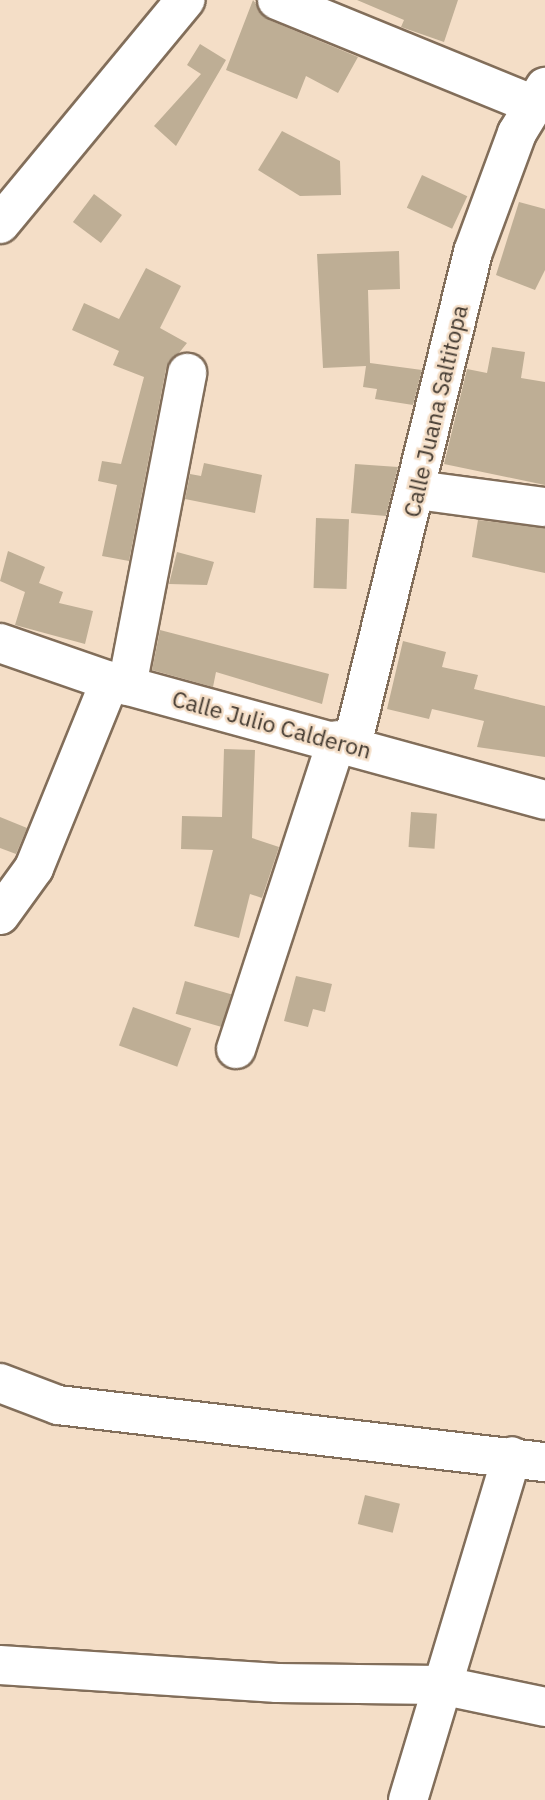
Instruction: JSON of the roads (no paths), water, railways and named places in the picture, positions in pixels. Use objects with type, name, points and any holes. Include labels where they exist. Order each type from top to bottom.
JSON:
[{"type":"street","points":[[0,224],[184,0]]},
{"type":"street","points":[[277,0],[541,96]]},
{"type":"street","name":"Calle Juana Saltitopa","points":[[236,1049],[344,743],[417,490],[473,253],[517,133],[541,96]]},
{"type":"street","points":[[0,915],[34,868],[118,683],[187,373]]},
{"type":"street","points":[[417,490],[545,507]]},
{"type":"street","name":"Calle Julio Calderon","points":[[0,643],[118,683],[545,800]]},
{"type":"street","points":[[0,1383],[58,1405],[528,1459],[440,1685],[408,1800]]},
{"type":"street","points":[[0,1665],[277,1683],[440,1685],[545,1707]]}]
